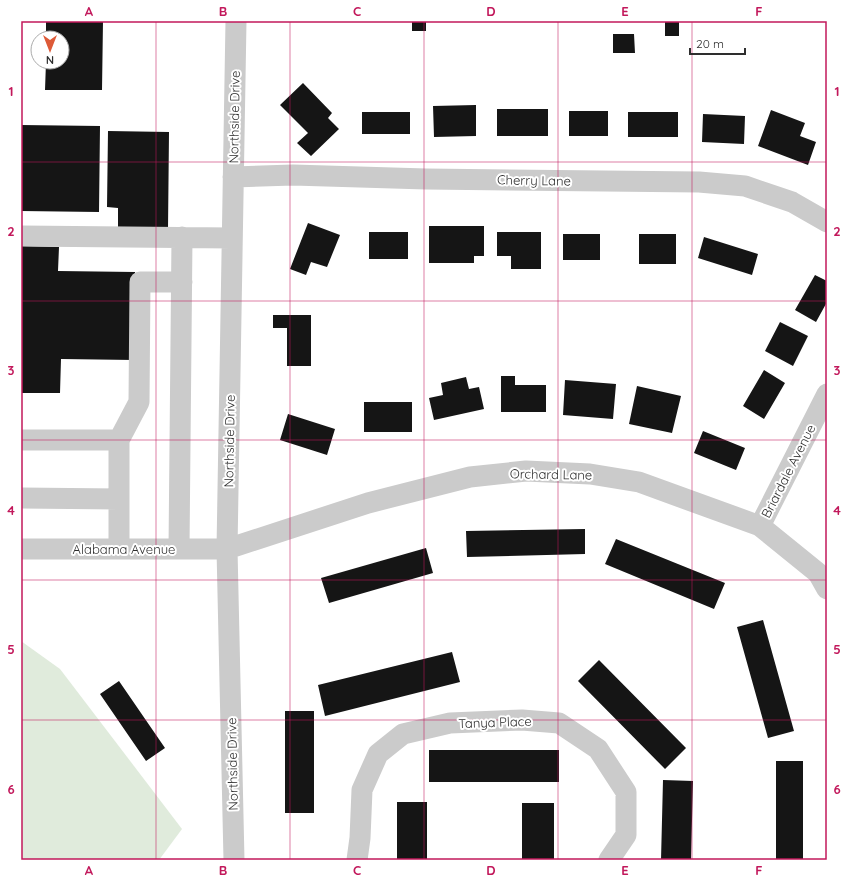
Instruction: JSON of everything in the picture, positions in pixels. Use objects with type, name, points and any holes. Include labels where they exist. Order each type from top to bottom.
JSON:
[{"type":"street","name":"Northside Drive","points":[[234,860],[227,549],[236,21]]},
{"type":"street","name":"Cherry Lane","points":[[233,177],[293,175],[426,179],[699,182],[745,186],[792,202],[827,222]]},
{"type":"street","points":[[21,236],[232,238]]},
{"type":"street","points":[[179,549],[182,237]]},
{"type":"street","points":[[119,549],[119,440],[139,402],[140,282],[182,282]]},
{"type":"street","name":"Briardale Avenue","points":[[760,526],[827,394]]},
{"type":"street","points":[[21,440],[119,440]]},
{"type":"street","name":"Orchard Lane","points":[[227,549],[368,503],[470,477],[526,471],[590,474],[639,482],[760,526],[818,573],[827,589]]},
{"type":"street","points":[[21,498],[119,499]]},
{"type":"street","name":"Alabama Avenue","points":[[21,548],[227,549]]},
{"type":"street","name":"Tanya Place","points":[[357,860],[360,838],[362,790],[378,754],[403,734],[450,723],[522,720],[559,722],[598,749],[626,792],[626,835],[609,860]]},
{"type":"green space","points":[[21,641],[60,669],[182,829],[159,860],[21,860]]},
{"type":"building","points":[[46,21],[103,21],[102,90],[45,90],[46,70],[70,70],[70,30],[46,30]]},
{"type":"building","points":[[412,21],[426,21],[426,31],[412,31]]},
{"type":"building","points":[[665,21],[679,21],[679,36],[665,36]]},
{"type":"building","points":[[613,34],[634,34],[635,53],[613,53]]},
{"type":"building","points":[[303,83],[332,113],[328,118],[339,129],[311,156],[297,143],[308,133],[280,105]]},
{"type":"building","points":[[476,105],[476,136],[434,137],[433,106]]},
{"type":"building","points":[[497,109],[548,109],[548,136],[497,136]]},
{"type":"building","points":[[771,110],[805,123],[800,136],[816,142],[808,165],[758,146]]},
{"type":"building","points":[[569,111],[608,111],[608,136],[569,136]]},
{"type":"building","points":[[362,112],[410,112],[410,134],[362,134]]},
{"type":"building","points":[[628,112],[678,112],[678,137],[628,137]]},
{"type":"building","points":[[703,114],[745,116],[744,144],[702,142]]},
{"type":"building","points":[[21,125],[100,126],[99,212],[21,211]]},
{"type":"building","points":[[108,131],[169,132],[168,229],[118,229],[118,208],[107,207]]},
{"type":"building","points":[[308,223],[340,235],[327,267],[311,262],[306,275],[290,269]]},
{"type":"building","points":[[429,226],[484,226],[484,256],[474,256],[474,263],[429,263]]},
{"type":"building","points":[[369,232],[408,232],[408,259],[369,259]]},
{"type":"building","points":[[497,232],[541,232],[541,269],[511,269],[511,256],[497,256]]},
{"type":"building","points":[[563,234],[600,234],[600,260],[563,260]]},
{"type":"building","points":[[639,234],[676,234],[676,264],[639,264]]},
{"type":"building","points":[[704,237],[758,254],[752,275],[698,258]]},
{"type":"building","points":[[21,246],[59,247],[58,271],[135,272],[134,360],[61,359],[60,393],[21,393]]},
{"type":"building","points":[[815,275],[827,281],[827,302],[816,322],[795,310]]},
{"type":"building","points":[[273,315],[311,315],[311,366],[287,366],[287,328],[273,328]]},
{"type":"building","points":[[780,322],[808,336],[793,366],[765,351]]},
{"type":"building","points":[[764,370],[785,383],[764,419],[743,406]]},
{"type":"building","points":[[501,376],[515,376],[515,385],[546,385],[546,412],[501,412]]},
{"type":"building","points":[[466,377],[469,389],[479,387],[484,409],[434,420],[429,398],[443,395],[441,383]]},
{"type":"building","points":[[565,380],[616,384],[613,419],[563,415]]},
{"type":"building","points":[[637,386],[681,396],[672,433],[629,424]]},
{"type":"building","points":[[364,402],[412,402],[412,432],[364,432]]},
{"type":"building","points":[[288,414],[335,429],[327,455],[280,440]]},
{"type":"building","points":[[703,431],[745,448],[736,470],[694,453]]},
{"type":"building","points":[[585,529],[585,554],[467,557],[466,531]]},
{"type":"building","points":[[616,539],[725,583],[714,609],[605,564]]},
{"type":"building","points":[[426,548],[433,573],[329,603],[321,578]]},
{"type":"building","points":[[763,620],[794,731],[768,738],[737,627]]},
{"type":"building","points":[[452,652],[460,682],[325,716],[318,685]]},
{"type":"building","points":[[599,660],[686,748],[665,769],[578,681]]},
{"type":"building","points":[[119,681],[165,748],[146,761],[100,694]]},
{"type":"building","points":[[285,711],[314,711],[314,813],[285,813]]},
{"type":"building","points":[[429,750],[559,750],[559,782],[429,782]]},
{"type":"building","points":[[776,761],[803,761],[803,860],[776,860]]},
{"type":"building","points":[[663,780],[693,781],[691,860],[661,860]]},
{"type":"building","points":[[397,802],[427,802],[427,860],[397,860]]},
{"type":"building","points":[[522,803],[554,803],[554,860],[522,860]]}]
